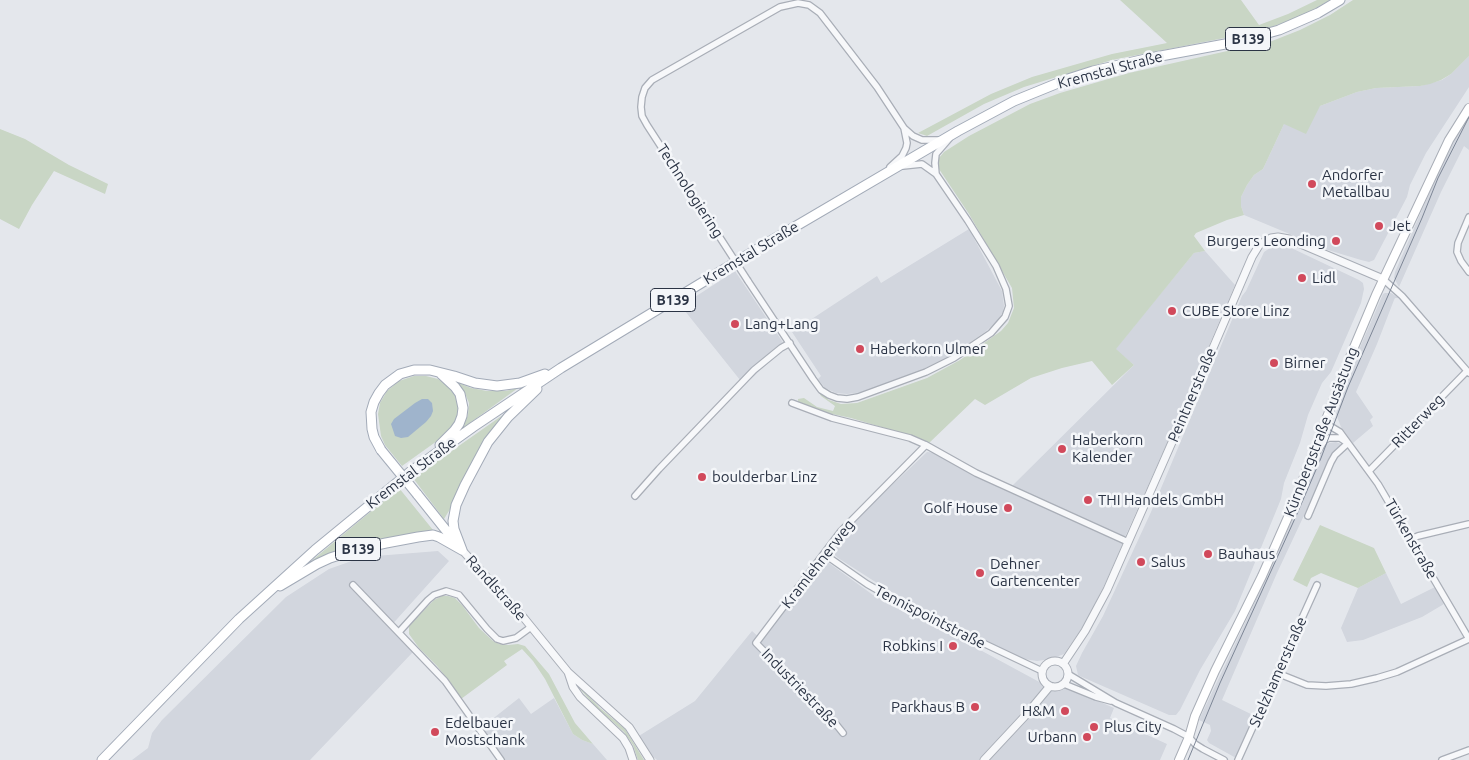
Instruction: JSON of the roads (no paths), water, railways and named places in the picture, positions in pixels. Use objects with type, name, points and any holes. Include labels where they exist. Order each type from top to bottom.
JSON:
[{"type":"main road","name":"Kremstal Straße","points":[[103,760],[209,649],[261,598],[321,545],[410,472],[561,368],[883,174],[958,130],[1014,101],[1068,79],[1120,64],[1259,36],[1298,23],[1340,0]]},
{"type":"main road","name":"Kürnbergstraße Ausästung","points":[[1179,760],[1189,737],[1198,707],[1262,576],[1292,508],[1362,327],[1383,279],[1449,140],[1469,108]]},
{"type":"main road","name":"B139","points":[[462,550],[381,450],[374,437],[371,420],[374,402],[379,393],[392,379],[408,371],[422,369],[475,383],[497,386],[520,383],[561,368]]},
{"type":"main road","name":"B139","points":[[410,472],[454,430],[462,416],[463,408],[460,394],[439,372]]},
{"type":"main road","name":"B139","points":[[462,550],[454,529],[454,514],[456,505],[476,464],[488,442],[508,417],[552,374]]},
{"type":"main road","name":"B139","points":[[261,598],[317,564],[337,555],[358,549],[418,537],[433,536],[439,537],[462,550]]},
{"type":"street","name":"Technologiering","points":[[936,174],[968,221],[1002,278],[1006,289],[1008,306],[1005,317],[1000,324],[978,342],[945,363],[870,394],[847,399],[837,398],[822,390],[813,379],[647,125],[640,107],[645,88],[652,80],[780,8],[798,4],[809,5],[820,12],[877,87],[904,128],[913,136],[922,140],[941,140]]},
{"type":"street","points":[[883,174],[905,152],[907,143],[904,128]]},
{"type":"street","points":[[936,174],[936,154],[958,130]]},
{"type":"street","points":[[896,167],[922,164],[936,174]]},
{"type":"street","points":[[1469,217],[1458,243],[1457,252],[1469,272]]},
{"type":"street","name":"Peintnerstraße","points":[[1063,664],[1092,619],[1107,590],[1252,257],[1260,244],[1271,238],[1284,237],[1383,279]]},
{"type":"street","points":[[1383,279],[1402,296],[1468,372]]},
{"type":"street","points":[[635,496],[754,370],[790,343]]},
{"type":"street","name":"Ritterweg","points":[[1369,471],[1468,372]]},
{"type":"street","points":[[792,403],[832,418],[910,438],[976,473],[1128,542]]},
{"type":"street","name":"Türkenstraße","points":[[1325,423],[1340,432],[1378,484],[1469,639]]},
{"type":"street","points":[[1308,516],[1331,462],[1335,455],[1348,443],[1340,438],[1325,440],[1310,462]]},
{"type":"street","name":"Kramlehnerweg","points":[[756,643],[841,531],[926,445]]},
{"type":"street","points":[[1411,539],[1469,524]]},
{"type":"street","name":"Randlstraße","points":[[462,550],[531,627],[568,672],[629,727],[650,760]]},
{"type":"street","name":"Tennispointstraße","points":[[824,554],[867,584],[909,608],[1042,671]]},
{"type":"street","name":"Stelzhamerstraße","points":[[1238,760],[1317,584]]},
{"type":"street","points":[[353,585],[445,681],[501,760]]},
{"type":"street","name":"Randlstraße","points":[[399,632],[434,594],[446,591],[459,595],[497,639],[503,641],[516,638],[531,627]]},
{"type":"street","points":[[1277,673],[1307,685],[1351,684],[1397,672],[1469,639]]},
{"type":"street","name":"Industriestraße","points":[[756,643],[843,733]]},
{"type":"street","points":[[1059,662],[1063,664],[1068,674],[1064,684],[1057,687],[1050,686],[1044,682],[1042,671],[1047,664],[1059,662]]},
{"type":"street","name":"Randlstraße","points":[[568,672],[573,687],[580,697],[623,738],[633,760]]},
{"type":"street","points":[[1068,674],[1116,703],[1189,737],[1195,744],[1224,760]]},
{"type":"street","points":[[1064,684],[1096,698],[1116,703]]},
{"type":"street","points":[[984,760],[1050,686]]},
{"type":"street","points":[[1442,760],[1469,750]]},
{"type":"water","points":[[422,399],[428,399],[432,403],[433,411],[431,416],[408,437],[401,438],[395,436],[391,424],[394,419]]},
{"type":"tram line","points":[[1188,760],[1220,683],[1297,514],[1348,387],[1438,178],[1469,117]]},
{"type":"place","name":"Andorfer Metallbau","points":[[1312,184]]},
{"type":"place","name":"Jet","points":[[1379,226]]},
{"type":"place","name":"Burgers Leonding","points":[[1336,241]]},
{"type":"place","name":"Lidl","points":[[1302,278]]},
{"type":"place","name":"CUBE Store Linz","points":[[1172,311]]},
{"type":"place","name":"Lang+Lang","points":[[735,324]]},
{"type":"place","name":"Haberkorn Ulmer","points":[[860,349]]},
{"type":"place","name":"Birner","points":[[1274,363]]},
{"type":"place","name":"Haberkorn Kalender","points":[[1062,449]]},
{"type":"place","name":"boulderbar Linz","points":[[702,477]]},
{"type":"place","name":"THI Handels GmbH","points":[[1088,500]]},
{"type":"place","name":"Golf House","points":[[1008,508]]},
{"type":"place","name":"Bauhaus","points":[[1208,554]]},
{"type":"place","name":"Salus","points":[[1141,562]]},
{"type":"place","name":"Dehner Gartencenter","points":[[980,573]]},
{"type":"place","name":"Robkins I","points":[[953,646]]},
{"type":"place","name":"Parkhaus B","points":[[975,707]]},
{"type":"place","name":"H&M","points":[[1065,711]]},
{"type":"place","name":"Plus City","points":[[1094,727]]},
{"type":"place","name":"Edelbauer Mostschank","points":[[435,732]]},
{"type":"place","name":"Urbann","points":[[1087,737]]}]
